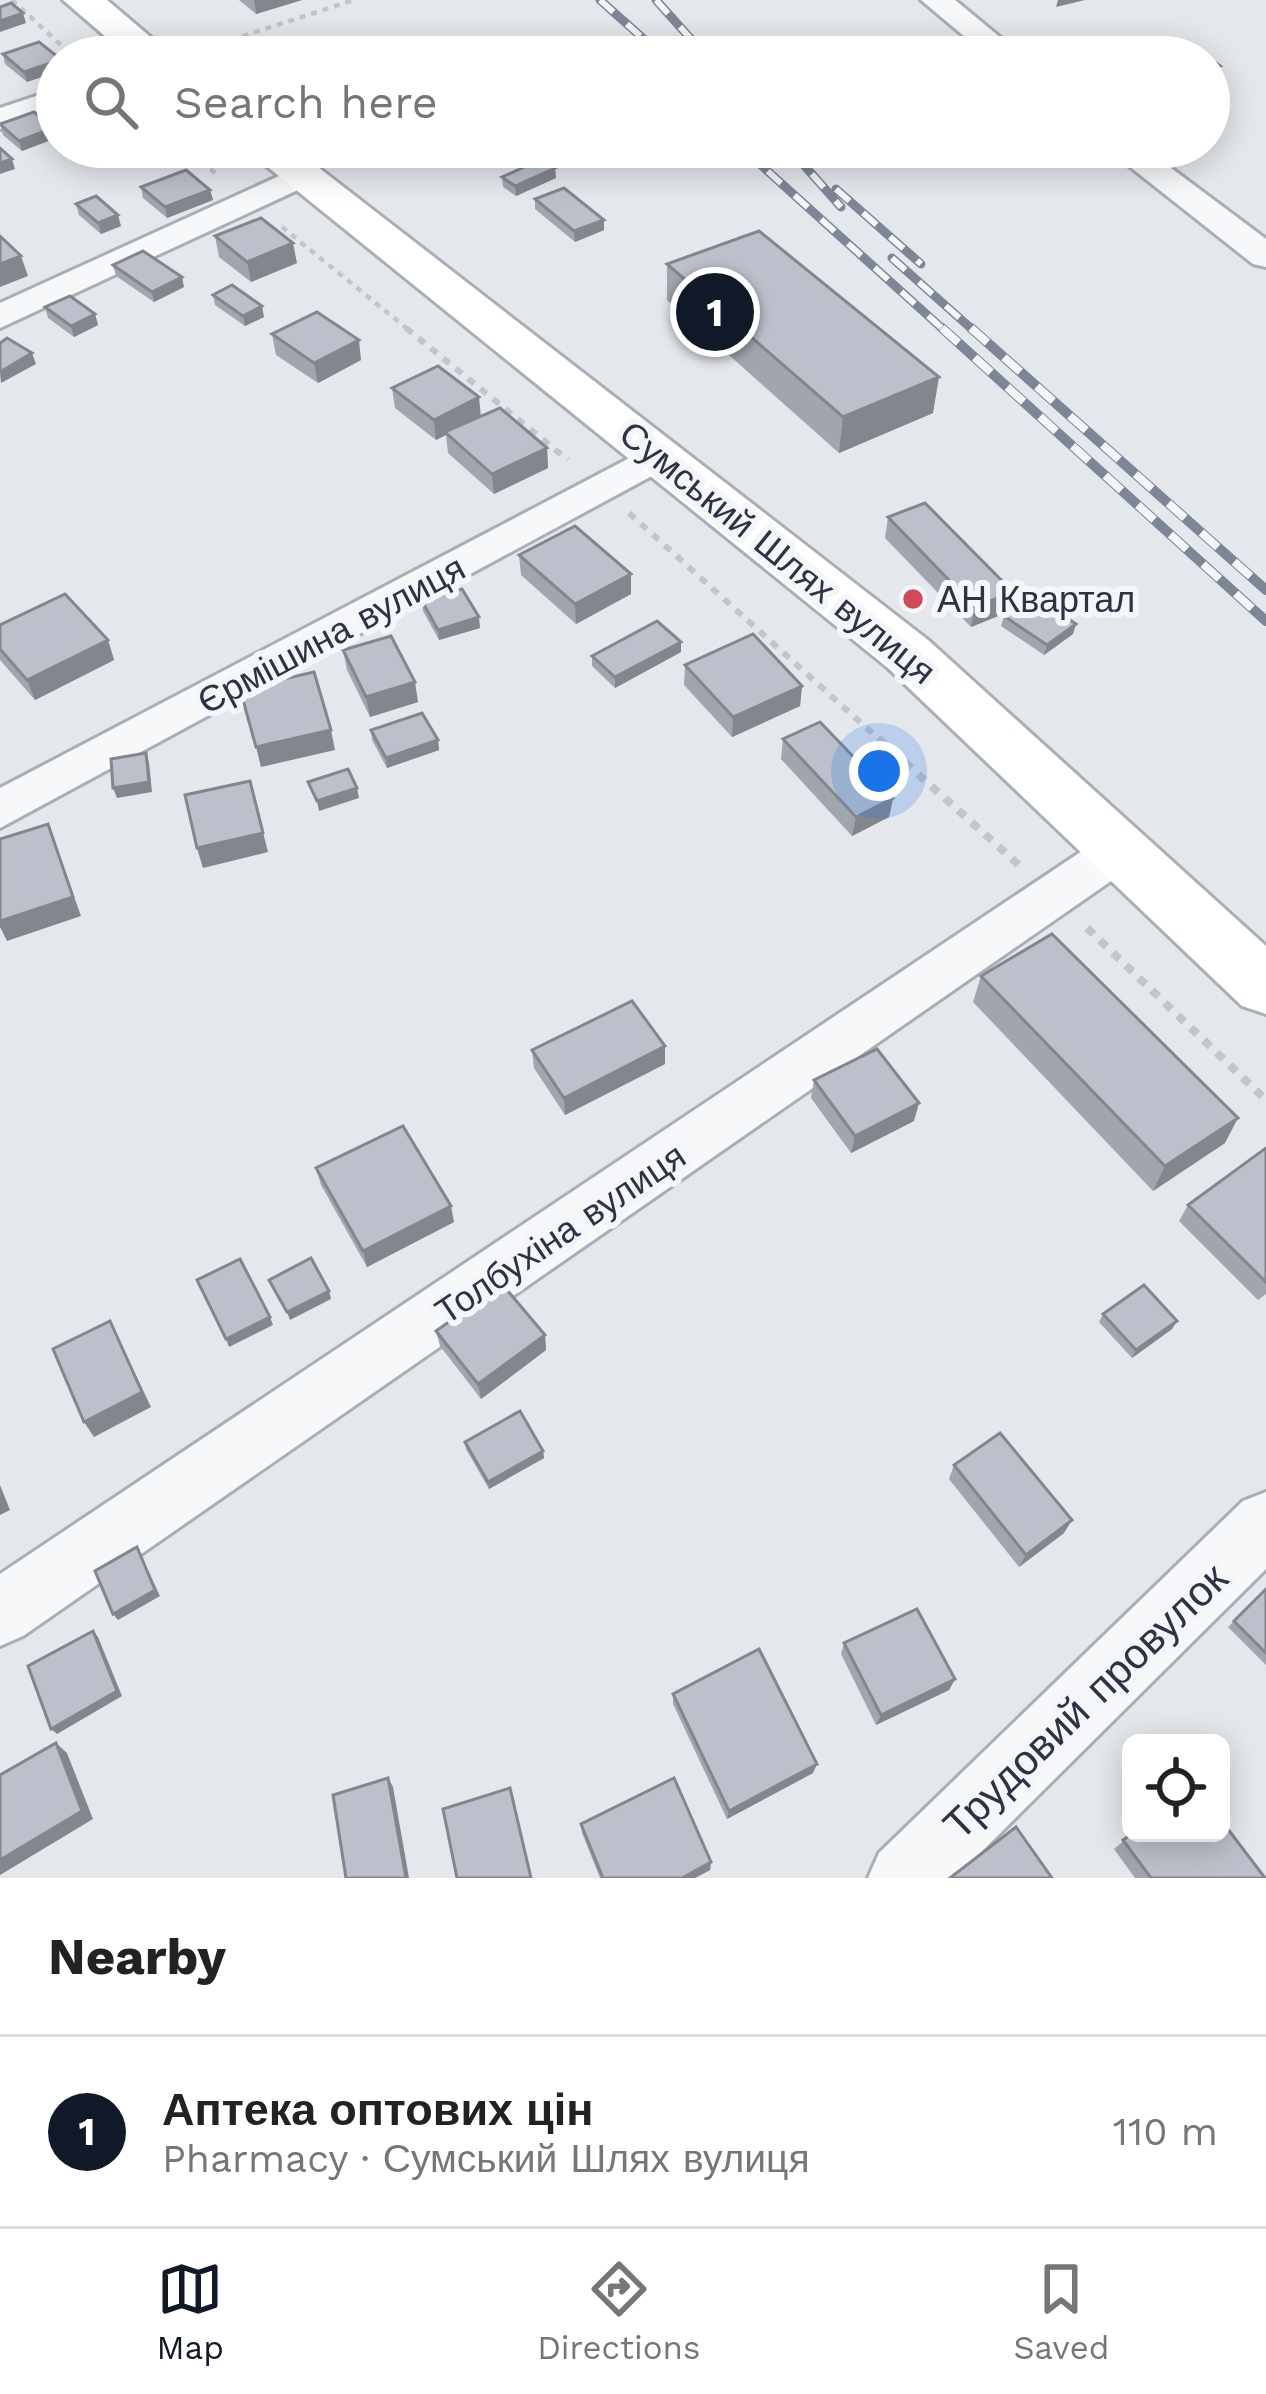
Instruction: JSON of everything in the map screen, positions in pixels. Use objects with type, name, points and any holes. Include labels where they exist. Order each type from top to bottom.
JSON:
[{"type":"main road","points":[[83,0],[128,36]]},
{"type":"main road","name":"Сумський Шлях вулиця","points":[[291,168],[908,654],[1266,987]]},
{"type":"street","points":[[936,0],[981,36]]},
{"type":"street","points":[[0,119],[36,106]]},
{"type":"street","points":[[0,317],[251,202],[278,168]]},
{"type":"street","points":[[1150,168],[1266,256]]},
{"type":"street","name":"Єрмішина вулиця","points":[[0,810],[660,455]]},
{"type":"street","name":"Толбухіна вулиця","points":[[0,1613],[1120,850]]},
{"type":"street","name":"Трудовий провулок","points":[[904,1878],[1266,1524]]},
{"type":"path","points":[[12,0],[51,36]]},
{"type":"path","points":[[243,36],[354,0]]},
{"type":"path","points":[[208,168],[603,489],[1055,897],[1266,1100]]},
{"type":"building","points":[[11,3],[23,13],[0,21],[0,7]]},
{"type":"building","points":[[36,43],[36,68],[24,72],[3,54]]},
{"type":"building","points":[[34,112],[36,134],[19,141],[0,124]]},
{"type":"building","points":[[522,168],[555,168],[515,186],[502,177]]},
{"type":"building","points":[[186,170],[210,190],[165,207],[141,187]]},
{"type":"building","points":[[564,188],[604,220],[574,231],[535,199]]},
{"type":"building","points":[[96,196],[118,215],[98,223],[76,204]]},
{"type":"building","points":[[261,218],[293,243],[247,262],[215,236]]},
{"type":"building","points":[[759,231],[939,377],[843,417],[667,264]]},
{"type":"building","points":[[0,236],[21,256],[0,264]]},
{"type":"building","points":[[143,251],[182,277],[152,292],[113,265]]},
{"type":"building","points":[[232,285],[262,306],[243,316],[213,295]]},
{"type":"building","points":[[70,296],[95,314],[71,326],[45,307]]},
{"type":"building","points":[[317,312],[359,340],[314,363],[272,334]]},
{"type":"building","points":[[7,338],[32,353],[0,372],[0,343]]},
{"type":"building","points":[[438,366],[479,397],[434,420],[392,388]]},
{"type":"building","points":[[500,408],[547,448],[492,474],[445,432]]},
{"type":"building","points":[[925,503],[1013,592],[975,607],[888,517]]},
{"type":"building","points":[[575,526],[631,574],[575,604],[519,555]]},
{"type":"building","points":[[462,589],[479,617],[438,630],[422,601]]},
{"type":"building","points":[[65,594],[108,640],[27,680],[0,649],[0,625]]},
{"type":"building","points":[[1033,595],[1076,624],[1047,645],[1004,616]]},
{"type":"building","points":[[657,621],[681,642],[615,677],[592,656]]},
{"type":"building","points":[[753,634],[802,686],[733,717],[685,665]]},
{"type":"building","points":[[391,636],[415,682],[366,697],[343,650]]},
{"type":"building","points":[[314,672],[331,730],[256,747],[240,689]]},
{"type":"building","points":[[422,713],[438,740],[386,758],[371,730]]},
{"type":"building","points":[[820,722],[893,798],[856,817],[783,739]]},
{"type":"building","points":[[146,753],[149,782],[113,788],[111,759]]},
{"type":"building","points":[[348,769],[357,788],[317,801],[308,782]]},
{"type":"building","points":[[250,781],[263,833],[197,848],[185,795]]},
{"type":"building","points":[[48,824],[73,897],[0,921],[0,839]]},
{"type":"building","points":[[1052,934],[1238,1118],[1165,1166],[981,976]]},
{"type":"building","points":[[632,1001],[665,1046],[564,1098],[532,1050]]},
{"type":"building","points":[[877,1049],[919,1103],[855,1136],[814,1080]]},
{"type":"building","points":[[403,1126],[451,1206],[363,1251],[316,1168]]},
{"type":"building","points":[[1266,1148],[1266,1282],[1188,1205]]},
{"type":"building","points":[[311,1258],[329,1291],[287,1312],[269,1280]]},
{"type":"building","points":[[240,1259],[270,1317],[226,1339],[197,1280]]},
{"type":"building","points":[[502,1284],[545,1335],[478,1384],[436,1331]]},
{"type":"building","points":[[1144,1285],[1177,1321],[1136,1350],[1103,1314]]},
{"type":"building","points":[[110,1321],[142,1392],[84,1422],[53,1349]]},
{"type":"building","points":[[520,1411],[543,1451],[488,1482],[465,1442]]},
{"type":"building","points":[[1000,1433],[1072,1520],[1026,1555],[954,1465]]},
{"type":"building","points":[[137,1547],[155,1590],[113,1614],[95,1571]]},
{"type":"building","points":[[1266,1589],[1266,1653],[1234,1621]]},
{"type":"building","points":[[917,1609],[955,1679],[881,1715],[844,1643]]},
{"type":"building","points":[[93,1631],[117,1691],[51,1729],[28,1666]]},
{"type":"building","points":[[759,1649],[817,1764],[729,1811],[673,1694]]},
{"type":"building","points":[[56,1743],[82,1811],[0,1860],[0,1775]]},
{"type":"building","points":[[388,1778],[406,1878],[346,1878],[333,1795]]},
{"type":"building","points":[[674,1778],[711,1862],[682,1878],[603,1878],[581,1824]]},
{"type":"building","points":[[510,1788],[531,1878],[457,1878],[443,1809]]},
{"type":"building","points":[[1016,1827],[1052,1878],[950,1878]]},
{"type":"building","points":[[1230,1832],[1265,1878],[1151,1878],[1124,1842],[1230,1842]]},
{"type":"railway","points":[[600,0],[640,36]]},
{"type":"railway","points":[[656,0],[688,36]]},
{"type":"railway","points":[[764,168],[945,331]]},
{"type":"railway","points":[[807,168],[841,207]]},
{"type":"railway","points":[[836,189],[921,264]]},
{"type":"railway","points":[[892,258],[974,331]]},
{"type":"railway","points":[[942,328],[1266,621]]},
{"type":"railway","points":[[971,328],[1266,590]]},
{"type":"place","name":"Аптека оптових цін","points":[[715,312]]},
{"type":"place","name":"АН Квартал","points":[[913,599]]}]
